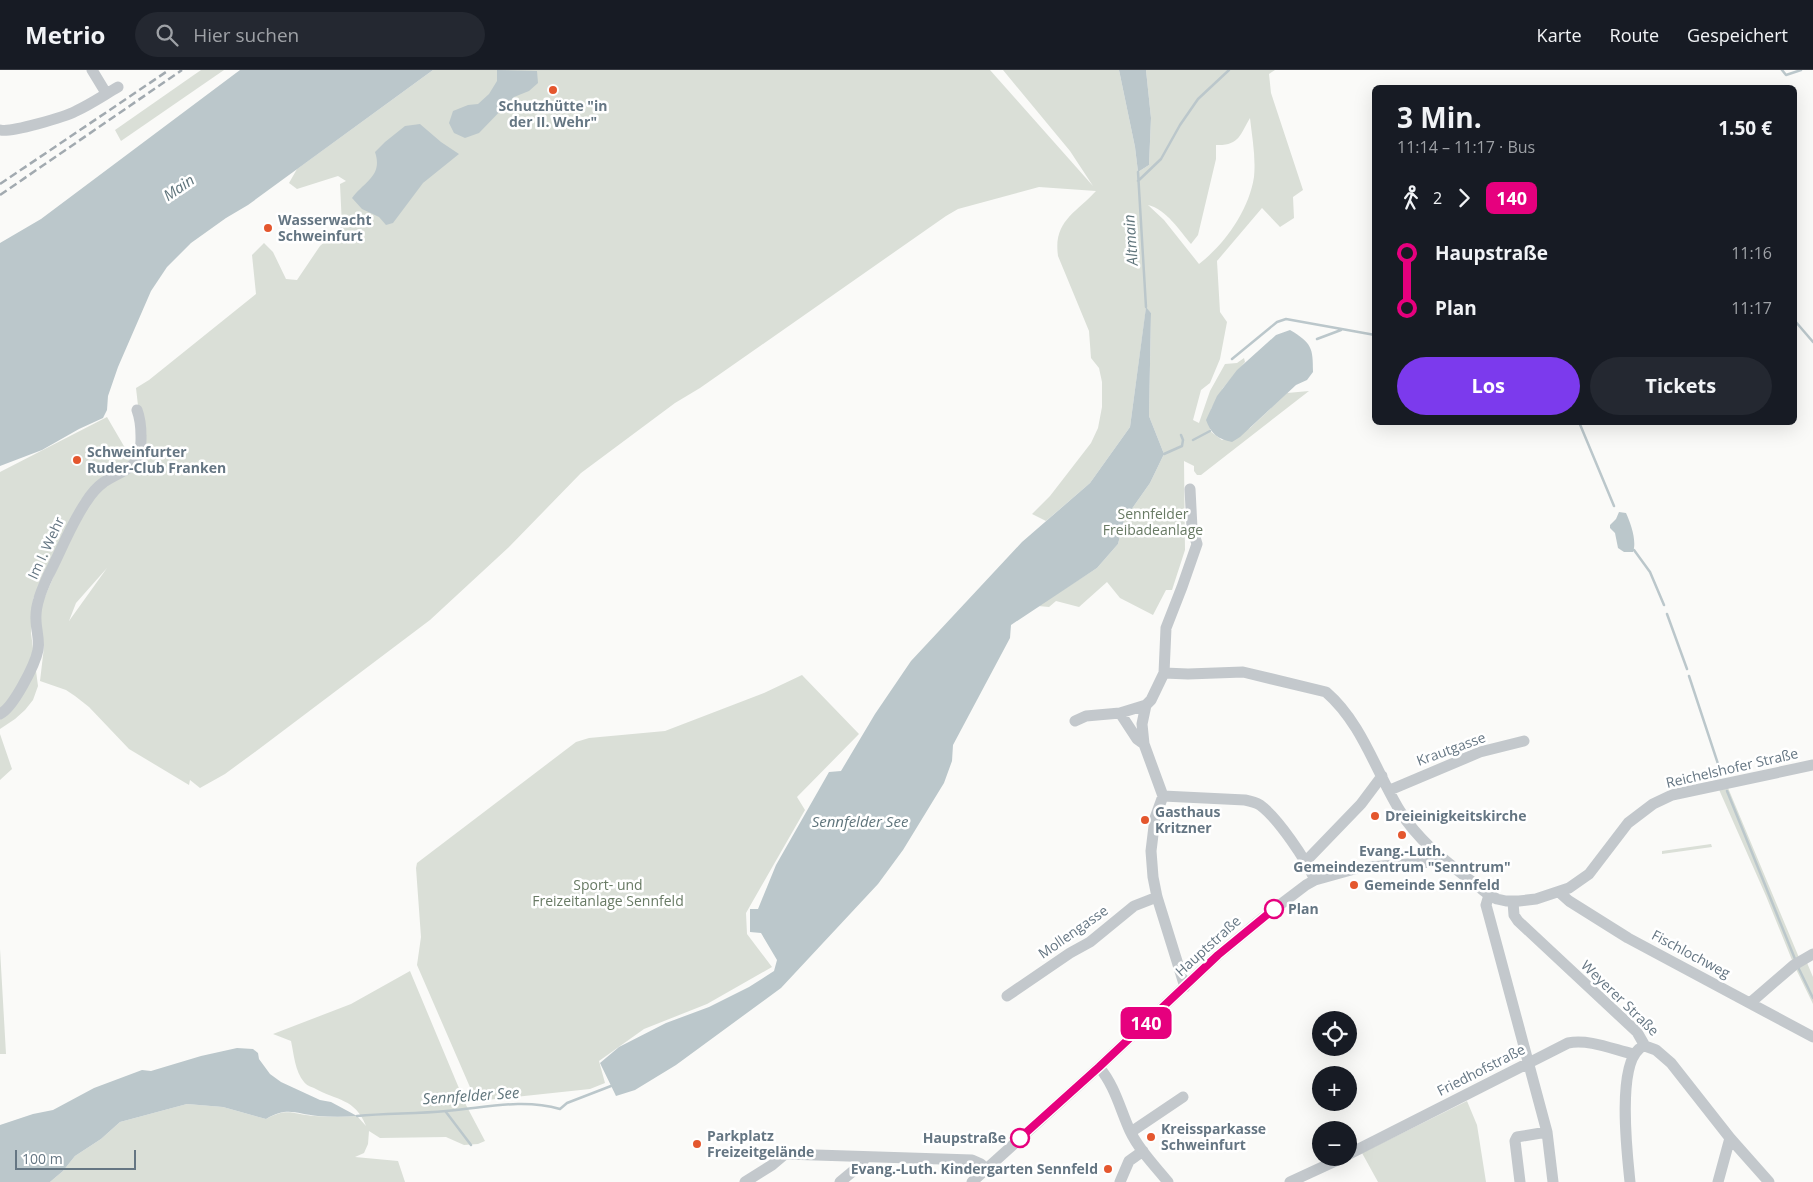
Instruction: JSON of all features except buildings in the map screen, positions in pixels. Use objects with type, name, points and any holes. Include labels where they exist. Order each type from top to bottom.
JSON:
[{"type":"street","points":[[92,70],[106,94]]},
{"type":"street","points":[[0,130],[5,132],[18,129],[75,112],[118,87]]},
{"type":"street","name":"Im I. Wehr","points":[[0,714],[6,712],[14,702],[36,655],[38,645],[36,616],[38,601],[76,518],[95,490],[105,482],[128,470],[142,451],[137,410]]},
{"type":"street","points":[[1075,721],[1095,714],[1120,713],[1146,705],[1151,700],[1164,673],[1166,628],[1197,544],[1192,528],[1190,489]]},
{"type":"street","points":[[1164,673],[1243,672],[1326,692],[1335,699],[1354,725],[1400,812],[1428,846],[1444,861],[1489,895],[1486,905],[1547,1132],[1553,1182]]},
{"type":"street","points":[[1146,705],[1142,724],[1144,744],[1163,796],[1155,818],[1151,851],[1153,877],[1157,897],[1185,987]]},
{"type":"street","points":[[1120,713],[1137,739],[1144,744]]},
{"type":"street","name":"Krautgasse","points":[[1390,790],[1480,752],[1524,741]]},
{"type":"street","name":"Reichelshofer Straße","points":[[1489,895],[1497,899],[1513,902],[1536,899],[1559,892],[1578,883],[1589,874],[1628,823],[1638,814],[1662,799],[1690,790],[1813,765]]},
{"type":"street","points":[[1306,861],[1361,804],[1382,776]]},
{"type":"street","points":[[1163,796],[1253,802],[1270,814],[1306,861],[1315,880]]},
{"type":"street","name":"Hauptstraße","points":[[972,1182],[1099,1067],[1218,955],[1306,885],[1315,880],[1358,868],[1444,861]]},
{"type":"street","name":"Fischlochweg","points":[[1559,892],[1628,938],[1813,1037]]},
{"type":"street","name":"Mollengasse","points":[[1008,996],[1070,953],[1090,942],[1134,906],[1157,897]]},
{"type":"street","name":"Weyerer Straße","points":[[1513,902],[1514,915],[1518,921],[1637,1032],[1645,1046],[1656,1050],[1671,1063],[1730,1138],[1768,1182]]},
{"type":"street","points":[[1750,1003],[1794,965],[1813,954]]},
{"type":"street","name":"Friedhofstraße","points":[[1357,1150],[1568,1043],[1588,1041],[1634,1054]]},
{"type":"street","points":[[1630,1182],[1624,1120],[1628,1080],[1631,1060],[1634,1054],[1645,1046]]},
{"type":"street","points":[[1099,1067],[1112,1086],[1131,1132],[1143,1151],[1168,1182]]},
{"type":"street","points":[[1131,1132],[1183,1097]]},
{"type":"street","points":[[1520,1182],[1516,1140],[1518,1137],[1547,1132]]},
{"type":"street","points":[[1718,1182],[1730,1138]]},
{"type":"street","points":[[1120,1182],[1130,1161],[1143,1151]]},
{"type":"street","points":[[751,1180],[786,1154],[972,1160],[982,1164],[986,1170]]},
{"type":"street","points":[[840,1182],[858,1167],[866,1157]]},
{"type":"street","points":[[1290,1182],[1325,1166]]},
{"type":"green space","points":[[201,70],[224,70],[121,141],[115,130]]},
{"type":"green space","name":"Sennfelder Freibadeanlage","points":[[433,70],[990,70],[1093,186],[1070,151],[1003,70],[1119,70],[1135,147],[1138,172],[1149,165],[1151,118],[1146,70],[1275,70],[1269,74],[1271,93],[1303,190],[1293,197],[1294,218],[1280,227],[1262,208],[1217,261],[1220,312],[1227,322],[1220,359],[1210,383],[1201,390],[1193,420],[1199,423],[1210,391],[1225,364],[1237,363],[1244,358],[1245,362],[1223,388],[1211,409],[1210,431],[1222,440],[1250,428],[1287,393],[1309,391],[1201,475],[1197,475],[1194,471],[1194,466],[1184,461],[1185,550],[1172,590],[1166,590],[1153,615],[1120,598],[1107,582],[1079,607],[1056,601],[1049,607],[1038,606],[1097,568],[1118,544],[1124,520],[1150,483],[1164,454],[1149,416],[1151,313],[1146,308],[1130,427],[1090,483],[1046,521],[1032,514],[1050,496],[1091,443],[1098,428],[1102,407],[1102,382],[1099,368],[1091,358],[1089,331],[1058,256],[1057,244],[1059,234],[1068,219],[1096,191],[1039,187],[958,209],[700,388],[675,403],[581,473],[509,547],[430,620],[225,774],[200,788],[190,780],[189,785],[129,749],[89,707],[75,696],[66,690],[40,681],[44,647],[37,633],[36,617],[87,500],[128,470],[141,432],[136,388],[149,380],[256,294],[252,255],[264,243],[273,252],[286,279],[297,280],[320,246],[342,226],[340,184],[346,181],[338,176],[297,189],[289,183],[297,169]],"holes":[[[1250,118],[1254,147],[1254,177],[1247,202],[1227,236],[1199,264],[1164,220],[1148,205],[1155,207],[1167,216],[1191,244],[1198,235],[1216,159],[1216,145],[1230,144],[1238,138]],[[107,568],[69,621],[76,603]]]},
{"type":"green space","points":[[107,417],[132,460],[69,522],[33,599],[31,633],[38,686],[33,700],[25,710],[0,729],[0,472]]},
{"type":"green space","name":"Sport- und Freizeitanlage Sennfeld","points":[[802,675],[859,734],[797,797],[805,810],[746,913],[747,934],[772,967],[707,1004],[644,1029],[599,1061],[605,1083],[590,1089],[476,1101],[417,965],[421,937],[417,863],[576,742],[589,738],[665,731],[764,693]]},
{"type":"green space","points":[[0,734],[12,769],[0,780]]},
{"type":"green space","points":[[1726,783],[1800,960],[1805,958],[1813,977],[1813,1004],[1794,965],[1717,785]]},
{"type":"green space","points":[[1711,844],[1712,847],[1662,854],[1662,851]]},
{"type":"green space","points":[[0,949],[6,1054],[0,1054]]},
{"type":"green space","points":[[410,971],[466,1105],[485,1141],[478,1144],[464,1145],[446,1137],[380,1138],[369,1131],[368,1144],[364,1153],[355,1157],[398,1161],[405,1182],[50,1182],[63,1171],[75,1156],[101,1139],[120,1122],[187,1104],[223,1107],[266,1119],[285,1112],[336,1117],[357,1116],[366,1126],[362,1117],[351,1105],[305,1083],[297,1068],[291,1041],[273,1034],[351,1004]]},
{"type":"green space","points":[[1467,1101],[1477,1125],[1486,1182],[1378,1182],[1362,1153]]},
{"type":"water","name":"Main","points":[[240,70],[433,70],[248,205],[191,243],[167,267],[151,291],[118,367],[108,396],[107,410],[103,418],[42,450],[0,466],[0,243],[41,219]]},
{"type":"water","points":[[497,70],[537,71],[538,83],[529,91],[514,97],[479,133],[465,138],[454,133],[449,123],[453,111],[468,105],[478,104],[489,94],[497,81]]},
{"type":"water","points":[[1119,70],[1146,70],[1151,118],[1149,165],[1138,172],[1135,147]]},
{"type":"water","points":[[420,124],[459,154],[423,183],[393,223],[386,225],[379,217],[362,209],[352,198],[375,173],[377,160],[375,152],[405,126]]},
{"type":"water","name":"Sennfelder See","points":[[1146,307],[1151,313],[1149,416],[1164,454],[1150,483],[1124,520],[1118,544],[1097,568],[1011,625],[1010,638],[953,745],[952,761],[944,783],[903,850],[878,884],[781,988],[676,1065],[635,1090],[616,1096],[600,1063],[619,1047],[666,1023],[709,1007],[749,987],[774,971],[777,960],[761,933],[750,932],[750,909],[758,909],[776,865],[829,772],[841,771],[875,714],[911,661],[1022,542],[1090,483],[1130,427]]},
{"type":"water","points":[[1290,330],[1303,339],[1310,347],[1313,372],[1307,380],[1296,385],[1240,437],[1232,442],[1219,437],[1210,429],[1206,420],[1217,396],[1237,370],[1276,335]]},
{"type":"water","points":[[1619,512],[1626,513],[1630,522],[1634,538],[1633,552],[1624,552],[1618,548],[1615,533],[1610,528]]},
{"type":"water","points":[[237,1048],[253,1049],[258,1053],[259,1059],[270,1074],[281,1082],[320,1100],[331,1102],[357,1116],[338,1117],[286,1112],[266,1119],[223,1107],[187,1104],[120,1122],[101,1139],[75,1156],[63,1171],[50,1182],[0,1182],[0,1125],[33,1114],[53,1110],[94,1088],[142,1070],[151,1071],[201,1056]]},
{"type":"waterway","points":[[1138,181],[1161,159],[1180,125],[1198,99],[1229,70]]},
{"type":"waterway","points":[[1782,70],[1786,75],[1801,70]]},
{"type":"waterway","name":"Altmain","points":[[1138,172],[1146,307]]},
{"type":"waterway","points":[[1232,359],[1277,322],[1286,319],[1372,334]]},
{"type":"waterway","points":[[1797,323],[1813,342]]},
{"type":"waterway","points":[[1317,339],[1341,330]]},
{"type":"waterway","points":[[1580,425],[1614,506]]},
{"type":"waterway","points":[[1193,440],[1210,431]]},
{"type":"waterway","points":[[1164,454],[1182,446],[1183,440],[1181,435]]},
{"type":"waterway","points":[[1634,550],[1650,572],[1664,605]]},
{"type":"waterway","points":[[1667,614],[1687,669]]},
{"type":"waterway","points":[[1689,676],[1722,776]]},
{"type":"waterway","points":[[1727,791],[1795,959]]},
{"type":"waterway","points":[[1798,967],[1813,998]]},
{"type":"waterway","name":"Sennfelder See","points":[[357,1116],[435,1112],[518,1104],[532,1104],[560,1109],[567,1103],[611,1086]]},
{"type":"waterway","points":[[446,1112],[471,1145]]},
{"type":"railway","points":[[0,184],[169,70]]},
{"type":"railway","points":[[0,195],[182,70]]},
{"type":"bus line","name":"140","points":[[1020,1138],[1218,955],[1274,909]]},
{"type":"place","name":"Schutzhütte \"in der II. Wehr\"","points":[[553,90]]},
{"type":"place","name":"Wasserwacht Schweinfurt","points":[[268,228]]},
{"type":"place","name":"Schweinfurter Ruder-Club Franken","points":[[77,460]]},
{"type":"place","name":"Dreieinigkeitskirche","points":[[1375,816]]},
{"type":"place","name":"Gasthaus Kritzner","points":[[1145,820]]},
{"type":"place","name":"Evang.-Luth. Gemeindezentrum \"Senntrum\"","points":[[1402,835]]},
{"type":"place","name":"Gemeinde Sennfeld","points":[[1354,885]]},
{"type":"place","name":"Plan","points":[[1274,909]]},
{"type":"place","name":"Kreissparkasse Schweinfurt","points":[[1151,1137]]},
{"type":"place","name":"Haupstraße","points":[[1020,1138]]},
{"type":"place","name":"Parkplatz Freizeitgelände","points":[[697,1144]]},
{"type":"place","name":"Evang.-Luth. Kindergarten Sennfeld","points":[[1108,1169]]}]
